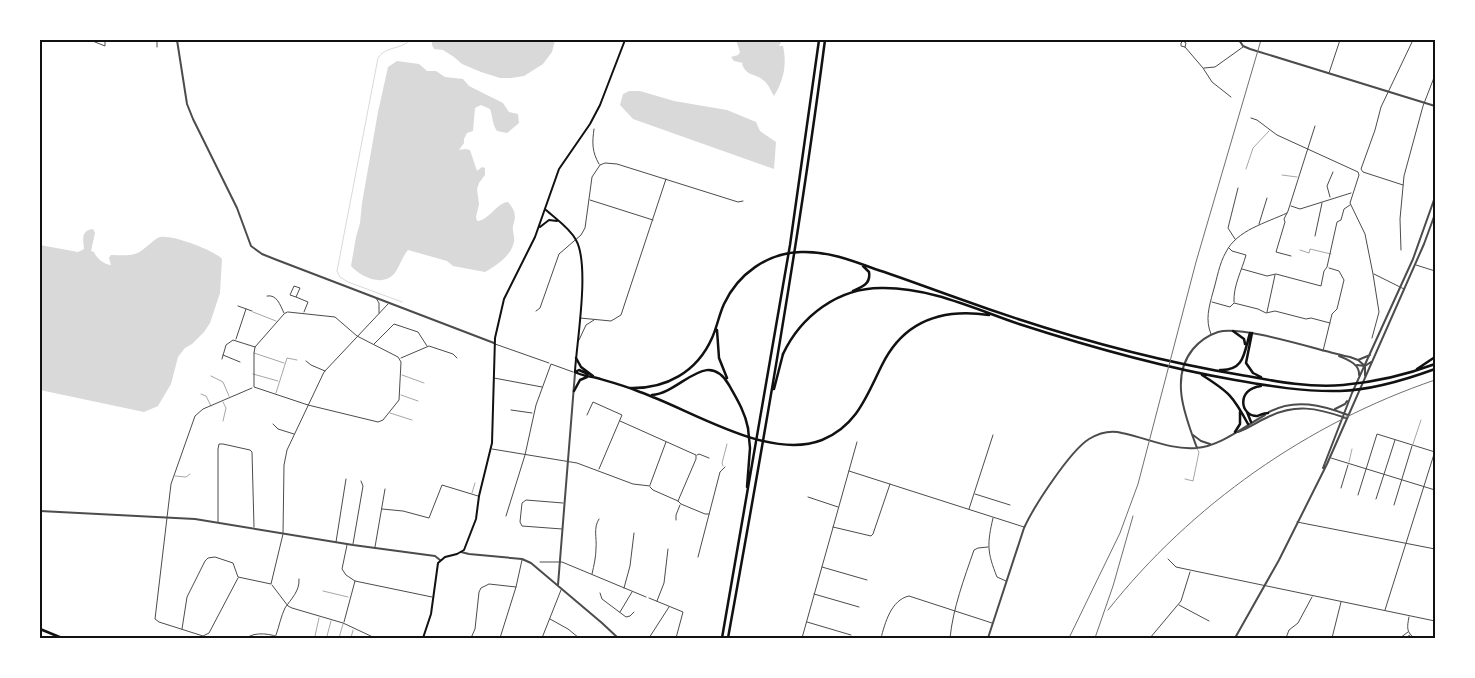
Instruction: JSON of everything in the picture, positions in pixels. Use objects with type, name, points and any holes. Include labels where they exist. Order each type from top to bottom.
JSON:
[{"type":"highway","points":[[722,638],[790,245],[819,40]]},
{"type":"highway","points":[[728,638],[765,433],[796,245],[809,164],[824,40]]},
{"type":"highway","points":[[630,388],[655,387],[671,381],[682,375],[696,363],[704,354],[717,326],[722,307],[734,286],[750,270],[768,259],[790,253],[809,252],[853,261],[1054,330],[1208,370],[1303,384],[1343,385],[1379,380],[1435,364]]},
{"type":"highway","points":[[771,397],[783,354],[792,338],[807,319],[826,304],[863,286],[869,278],[867,268],[853,261]]},
{"type":"highway","points":[[849,294],[873,288],[918,291],[1128,357],[1161,366],[1266,386],[1316,390],[1359,389],[1398,381],[1435,370]]},
{"type":"highway","points":[[575,372],[580,371],[648,394],[714,424],[758,439],[778,445],[805,444],[827,438],[852,420],[864,404],[888,353],[898,340],[913,327],[929,318],[944,314],[976,313],[995,316]]},
{"type":"highway","points":[[717,326],[719,358],[744,414],[748,428],[750,443],[746,503]]},
{"type":"highway","points":[[1233,331],[1244,339],[1246,346]]},
{"type":"highway","points":[[1208,370],[1226,370],[1234,368],[1241,362],[1251,333]]},
{"type":"highway","points":[[1251,333],[1246,363],[1253,373],[1270,380]]},
{"type":"highway","points":[[1407,373],[1435,357]]},
{"type":"highway","points":[[576,358],[581,367],[594,377]]},
{"type":"highway","points":[[648,394],[660,393],[699,373],[710,370],[722,374],[733,391]]},
{"type":"highway","points":[[575,372],[588,377],[594,377]]},
{"type":"highway","points":[[1199,373],[1231,395],[1250,424]]},
{"type":"highway","points":[[574,391],[579,381],[588,377]]},
{"type":"highway","points":[[1250,424],[1243,401],[1246,392],[1252,388],[1266,386]]},
{"type":"highway","points":[[1235,432],[1241,419],[1239,408]]},
{"type":"highway","points":[[1245,409],[1252,415],[1257,416],[1268,412]]},
{"type":"highway","points":[[40,629],[62,638]]},
{"type":"main road","points":[[424,638],[430,622],[437,566],[440,560],[445,557],[461,552],[466,545],[475,522],[479,496],[491,449],[494,421],[494,343],[504,299],[539,227],[559,169],[590,124],[600,105],[625,40]]},
{"type":"main road","points":[[546,210],[576,239],[581,252],[580,318],[575,372]]},
{"type":"main road","points":[[539,227],[549,220],[560,222]]},
{"type":"street","points":[[90,40],[105,46],[106,40]]},
{"type":"street","points":[[157,40],[157,47]]},
{"type":"street","points":[[177,40],[187,104],[237,208],[251,246],[262,254],[575,372],[558,585]]},
{"type":"street","points":[[1239,40],[1243,46],[1435,106]]},
{"type":"street","points":[[1329,73],[1340,40]]},
{"type":"street","points":[[1403,185],[1363,172],[1361,169],[1381,107],[1413,40]]},
{"type":"street","points":[[1204,68],[1215,67],[1243,46]]},
{"type":"street","points":[[1185,47],[1204,68],[1212,82],[1231,97]]},
{"type":"street","points":[[1400,250],[1404,173],[1424,103],[1435,75]]},
{"type":"street","points":[[1251,118],[1307,149],[1357,170],[1359,175],[1352,192],[1350,205],[1365,234],[1373,274],[1379,312],[1372,338]]},
{"type":"street","points":[[1291,256],[1276,252],[1315,126]]},
{"type":"street","points":[[594,129],[593,154],[600,165]]},
{"type":"street","points":[[536,311],[540,308],[559,254],[581,235],[585,228],[592,177],[600,165],[606,163],[617,164],[738,202],[744,201]]},
{"type":"street","points":[[1331,198],[1327,186],[1332,172]]},
{"type":"street","points":[[580,318],[611,321],[621,315],[666,180]]},
{"type":"street","points":[[1235,240],[1228,228],[1238,188]]},
{"type":"street","points":[[1290,205],[1300,209],[1352,192]]},
{"type":"street","points":[[1322,470],[1343,412],[1413,259],[1435,197]]},
{"type":"street","points":[[1259,226],[1267,198]]},
{"type":"street","points":[[590,200],[653,220]]},
{"type":"street","points":[[1315,236],[1322,201]]},
{"type":"street","points":[[1242,269],[1267,276],[1276,274],[1321,286],[1324,271],[1327,268],[1331,254],[1337,222],[1341,220],[1344,209],[1350,205]]},
{"type":"street","points":[[1211,335],[1207,319],[1210,302],[1220,264],[1228,248],[1245,232],[1287,213]]},
{"type":"street","points":[[1235,638],[1279,560],[1329,458],[1415,264],[1435,214]]},
{"type":"street","points":[[1210,302],[1230,307],[1234,303],[1239,274],[1246,255],[1228,248]]},
{"type":"street","points":[[1415,264],[1435,271]]},
{"type":"street","points":[[1323,351],[1332,313],[1337,309],[1344,280],[1339,271],[1327,268]]},
{"type":"street","points":[[1266,313],[1276,274]]},
{"type":"street","points":[[1373,274],[1404,289]]},
{"type":"street","points":[[296,297],[300,288],[294,286],[290,295],[308,302],[304,313]]},
{"type":"street","points":[[267,296],[275,298],[284,314]]},
{"type":"street","points":[[376,298],[379,303],[379,313]]},
{"type":"street","points":[[271,584],[283,534],[285,459],[294,435],[325,371],[388,303]]},
{"type":"street","points":[[1234,303],[1266,313],[1275,311],[1330,323]]},
{"type":"street","points":[[238,306],[252,311]]},
{"type":"street","points":[[236,340],[246,309]]},
{"type":"street","points":[[254,387],[255,347],[284,314],[293,312],[335,316],[358,336],[400,359]]},
{"type":"street","points":[[577,344],[586,325],[594,320]]},
{"type":"street","points":[[373,344],[394,324],[420,333],[427,346]]},
{"type":"street","points":[[1197,448],[1183,402],[1180,378],[1188,356],[1197,345],[1218,332],[1251,333],[1358,360],[1365,366],[1365,377]]},
{"type":"street","points":[[222,359],[228,342],[236,340],[255,347]]},
{"type":"street","points":[[400,359],[427,346],[450,353],[457,358]]},
{"type":"street","points":[[1337,355],[1358,368],[1359,378]]},
{"type":"street","points":[[1358,360],[1370,355]]},
{"type":"street","points":[[223,356],[240,362]]},
{"type":"street","points":[[182,629],[187,597],[206,559],[215,557],[233,563],[238,577],[208,635],[203,636],[182,629],[161,622],[156,620],[154,615],[173,475],[198,412],[254,387],[308,405],[374,422],[383,420],[398,403],[400,395],[400,359]]},
{"type":"street","points":[[306,361],[310,365],[325,371]]},
{"type":"street","points":[[1352,363],[1365,366],[1372,362]]},
{"type":"street","points":[[506,516],[525,455],[534,413],[550,364]]},
{"type":"street","points":[[494,378],[542,387]]},
{"type":"street","points":[[1333,409],[1345,404],[1350,397]]},
{"type":"street","points":[[587,415],[593,402],[621,414],[620,421],[599,470]]},
{"type":"street","points":[[1250,424],[1268,412],[1295,404],[1333,409],[1348,415]]},
{"type":"street","points":[[988,638],[1024,528],[1032,511],[1081,445],[1096,435],[1114,431],[1173,447],[1197,448],[1210,444],[1276,413],[1292,408],[1311,409],[1346,418]]},
{"type":"street","points":[[511,410],[534,413]]},
{"type":"street","points":[[620,421],[696,455],[699,454],[709,458]]},
{"type":"street","points":[[273,424],[278,429],[294,435]]},
{"type":"street","points":[[1358,495],[1377,434],[1435,451],[1385,611]]},
{"type":"street","points":[[969,509],[993,435]]},
{"type":"street","points":[[1193,435],[1201,441],[1210,444]]},
{"type":"street","points":[[1376,499],[1395,440]]},
{"type":"street","points":[[650,486],[666,441]]},
{"type":"street","points":[[802,638],[857,442]]},
{"type":"street","points":[[218,522],[218,446],[223,444],[252,450],[254,528]]},
{"type":"street","points":[[1394,505],[1412,445]]},
{"type":"street","points":[[491,449],[583,464],[633,484],[650,486],[653,490],[678,501],[680,504],[709,514]]},
{"type":"street","points":[[678,501],[696,455]]},
{"type":"street","points":[[1326,459],[1329,458],[1435,490]]},
{"type":"street","points":[[1341,488],[1348,464]]},
{"type":"street","points":[[698,557],[720,472],[725,467]]},
{"type":"street","points":[[848,470],[1024,528]]},
{"type":"street","points":[[336,542],[346,479]]},
{"type":"street","points":[[353,545],[363,486],[361,481]]},
{"type":"street","points":[[833,527],[868,536],[873,534],[890,483]]},
{"type":"street","points":[[382,509],[429,518],[442,485],[479,496]]},
{"type":"street","points":[[375,548],[385,489]]},
{"type":"street","points":[[974,493],[1010,505]]},
{"type":"street","points":[[808,497],[838,507]]},
{"type":"street","points":[[562,529],[522,526],[520,522],[522,503],[526,500],[564,503]]},
{"type":"street","points":[[676,520],[680,504]]},
{"type":"street","points":[[40,511],[168,517],[218,522],[353,545],[435,556],[440,560]]},
{"type":"street","points":[[994,518],[988,547],[996,577],[1006,581]]},
{"type":"street","points":[[592,574],[596,556],[596,530],[599,519]]},
{"type":"street","points":[[1297,522],[1435,549]]},
{"type":"street","points":[[624,588],[630,566],[634,533]]},
{"type":"street","points":[[347,544],[342,569],[355,581],[434,598]]},
{"type":"street","points":[[950,638],[954,611],[974,550],[988,547]]},
{"type":"street","points":[[657,602],[664,583],[668,549]]},
{"type":"street","points":[[461,552],[522,559],[532,563],[618,638]]},
{"type":"street","points":[[1168,558],[1176,567],[1435,621]]},
{"type":"street","points":[[500,638],[516,587],[522,559]]},
{"type":"street","points":[[540,562],[560,562],[683,612],[676,638]]},
{"type":"street","points":[[822,567],[867,580]]},
{"type":"street","points":[[1150,638],[1179,605],[1190,570]]},
{"type":"street","points":[[238,577],[271,584],[288,606],[343,622],[375,638]]},
{"type":"street","points":[[276,636],[288,606],[300,584],[299,579]]},
{"type":"street","points":[[343,622],[355,581]]},
{"type":"street","points":[[471,638],[475,629],[481,588],[489,584],[516,587]]},
{"type":"street","points":[[542,638],[562,589]]},
{"type":"street","points":[[620,612],[632,591]]},
{"type":"street","points":[[600,593],[602,599],[626,616],[630,616],[634,612]]},
{"type":"street","points":[[814,594],[859,607]]},
{"type":"street","points":[[881,638],[890,613],[899,601],[906,596],[912,596],[992,624]]},
{"type":"street","points":[[1286,638],[1289,630],[1298,623],[1312,596]]},
{"type":"street","points":[[1332,638],[1342,602]]},
{"type":"street","points":[[1179,605],[1209,621]]},
{"type":"street","points":[[649,638],[669,607]]},
{"type":"street","points":[[1409,616],[1408,631],[1415,638]]},
{"type":"street","points":[[549,619],[568,629],[578,638]]},
{"type":"street","points":[[807,622],[851,635]]},
{"type":"street","points":[[1400,638],[1408,631]]},
{"type":"street","points":[[247,638],[252,634],[281,638]]},
{"type":"street","points":[[365,638],[366,634]]},
{"type":"street","points":[[1405,638],[1410,635]]},
{"type":"lane","points":[[1246,168],[1253,148],[1270,130]]},
{"type":"lane","points":[[1282,175],[1298,178]]},
{"type":"lane","points":[[1300,250],[1309,252],[1310,249],[1331,254]]},
{"type":"lane","points":[[252,311],[277,322]]},
{"type":"lane","points":[[254,353],[285,364]]},
{"type":"lane","points":[[275,394],[288,357],[297,360]]},
{"type":"lane","points":[[253,374],[279,382]]},
{"type":"lane","points":[[400,375],[424,383]]},
{"type":"lane","points":[[212,376],[223,382],[229,398]]},
{"type":"lane","points":[[201,394],[206,396],[210,406]]},
{"type":"lane","points":[[400,395],[418,401]]},
{"type":"lane","points":[[222,400],[226,408],[223,421]]},
{"type":"lane","points":[[390,413],[412,420]]},
{"type":"lane","points":[[1412,445],[1421,420]]},
{"type":"lane","points":[[725,467],[722,463],[727,444]]},
{"type":"lane","points":[[1185,479],[1193,481],[1199,452],[1197,448]]},
{"type":"lane","points":[[1348,464],[1352,449]]},
{"type":"lane","points":[[173,475],[186,477],[190,474]]},
{"type":"lane","points":[[472,494],[475,483]]},
{"type":"lane","points":[[323,591],[350,598]]},
{"type":"lane","points":[[314,636],[320,616]]},
{"type":"lane","points":[[327,636],[331,619]]},
{"type":"lane","points":[[339,638],[343,622]]},
{"type":"lane","points":[[351,638],[354,628]]},
{"type":"shaded area","points":[[432,40],[555,40],[552,52],[543,64],[524,76],[500,78],[462,64],[443,50],[434,49]]},
{"type":"shaded area","points":[[736,40],[782,40],[779,46],[783,46],[784,72],[774,96],[765,82],[746,71],[743,63],[734,61],[731,57],[738,55],[740,52]]},
{"type":"shaded area","points":[[397,61],[419,64],[427,71],[436,71],[445,77],[463,79],[469,86],[503,103],[509,112],[518,114],[519,123],[507,133],[497,131],[490,109],[481,105],[475,108],[473,131],[467,133],[464,143],[459,150],[470,150],[477,171],[482,167],[485,168],[485,175],[477,189],[479,204],[477,221],[486,218],[500,205],[508,202],[515,214],[514,240],[510,252],[503,260],[485,272],[453,266],[447,261],[408,250],[394,274],[384,280],[366,277],[351,266],[378,112],[388,67]]},
{"type":"shaded area","points":[[629,91],[640,91],[674,101],[727,110],[756,122],[760,131],[776,142],[774,169],[633,119],[620,105],[623,94]]},
{"type":"shaded area","points":[[93,229],[95,233],[91,251],[101,261],[109,265],[111,265],[109,258],[111,255],[134,254],[160,237],[182,240],[202,247],[222,259],[220,293],[210,323],[204,332],[185,348],[178,357],[171,384],[158,406],[144,412],[40,390],[40,245],[78,252],[84,249],[83,239],[86,231]]},
{"type":"waterway","points":[[402,302],[348,282],[340,277],[337,271],[378,58],[381,54],[410,40]]},
{"type":"railway","points":[[1069,638],[1120,533],[1138,484],[1196,262],[1261,40]]},
{"type":"railway","points":[[1108,610],[1176,536],[1214,502],[1255,472],[1298,444],[1342,419],[1388,398],[1435,380]]},
{"type":"railway","points":[[1095,638],[1113,586],[1133,516]]}]
